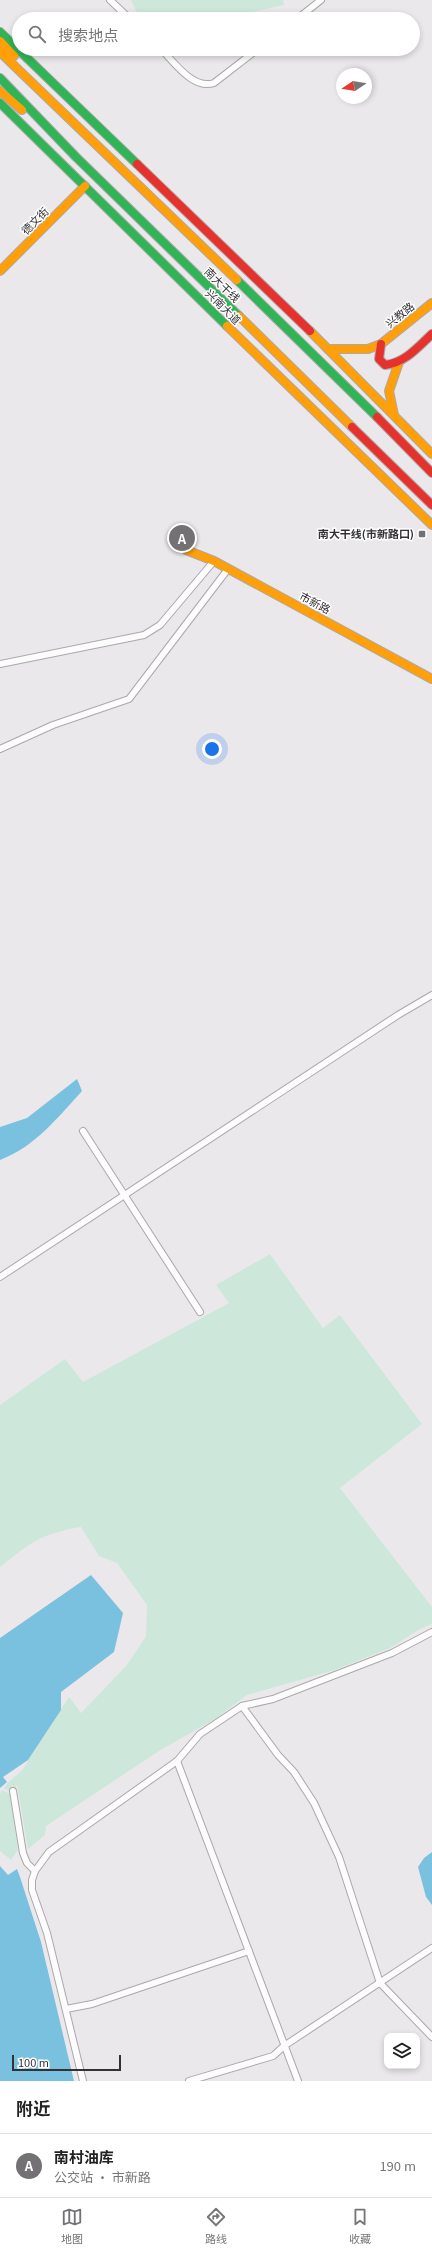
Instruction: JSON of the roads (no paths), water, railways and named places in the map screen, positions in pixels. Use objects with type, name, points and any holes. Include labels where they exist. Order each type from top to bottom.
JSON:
[{"type":"main road","points":[[0,32],[12,44]]},
{"type":"main road","points":[[0,41],[12,54]]},
{"type":"main road","name":"南大干线","points":[[0,52],[297,338],[432,473]]},
{"type":"main road","points":[[14,56],[93,141]]},
{"type":"main road","points":[[25,56],[328,349],[432,454]]},
{"type":"main road","name":"南大干线","points":[[0,78],[76,157],[432,505]]},
{"type":"main road","points":[[0,91],[76,157]]},
{"type":"main road","name":"兴南大道","points":[[0,103],[313,411],[432,525]]},
{"type":"main road","name":"德文街","points":[[0,271],[85,186]]},
{"type":"main road","name":"兴教路","points":[[382,344],[432,303]]},
{"type":"main road","points":[[382,344],[379,359],[385,365],[391,365],[399,362],[432,334]]},
{"type":"main road","points":[[328,349],[368,349],[382,344]]},
{"type":"main road","points":[[394,415],[389,391],[399,362]]},
{"type":"main road","name":"市新路","points":[[186,550],[228,568],[432,679]]},
{"type":"street","points":[[110,0],[123,12]]},
{"type":"street","points":[[306,12],[322,0]]},
{"type":"street","points":[[168,56],[195,82],[208,85],[214,83],[249,56]]},
{"type":"street","points":[[0,664],[144,635],[160,625],[214,561]]},
{"type":"street","points":[[0,749],[53,725],[129,699],[228,568]]},
{"type":"street","points":[[0,1277],[398,1015],[432,995]]},
{"type":"street","points":[[82,1131],[125,1194],[200,1312]]},
{"type":"street","points":[[83,2081],[47,1934],[32,1890],[32,1880],[35,1871],[49,1852],[177,1761],[200,1734],[242,1706],[273,1698],[392,1653],[432,1632]]},
{"type":"street","points":[[242,1706],[278,1755],[294,1772],[314,1803],[340,1857],[380,1983],[432,2037]]},
{"type":"street","points":[[177,1761],[298,2081]]},
{"type":"street","points":[[13,1791],[23,1853],[27,1863],[35,1871]]},
{"type":"street","points":[[189,2081],[273,2056],[284,2046],[432,1948]]},
{"type":"street","points":[[66,2008],[92,2004],[249,1951]]},
{"type":"water","points":[[77,1079],[82,1091],[55,1121],[24,1147],[0,1160],[0,1127],[27,1118]]},
{"type":"water","points":[[91,1575],[123,1613],[114,1652],[61,1692],[61,1710],[28,1760],[3,1777],[7,1782],[0,1788],[0,1638]]},
{"type":"water","points":[[432,1852],[432,1905],[426,1897],[418,1867],[424,1858]]},
{"type":"water","points":[[0,1866],[8,1875],[17,1869],[20,1877],[41,1942],[74,2081],[0,2081]]},
{"type":"place","name":"南大干线(市新路口)","points":[[422,534]]},
{"type":"place","name":"南村油库","points":[[182,538]]}]
